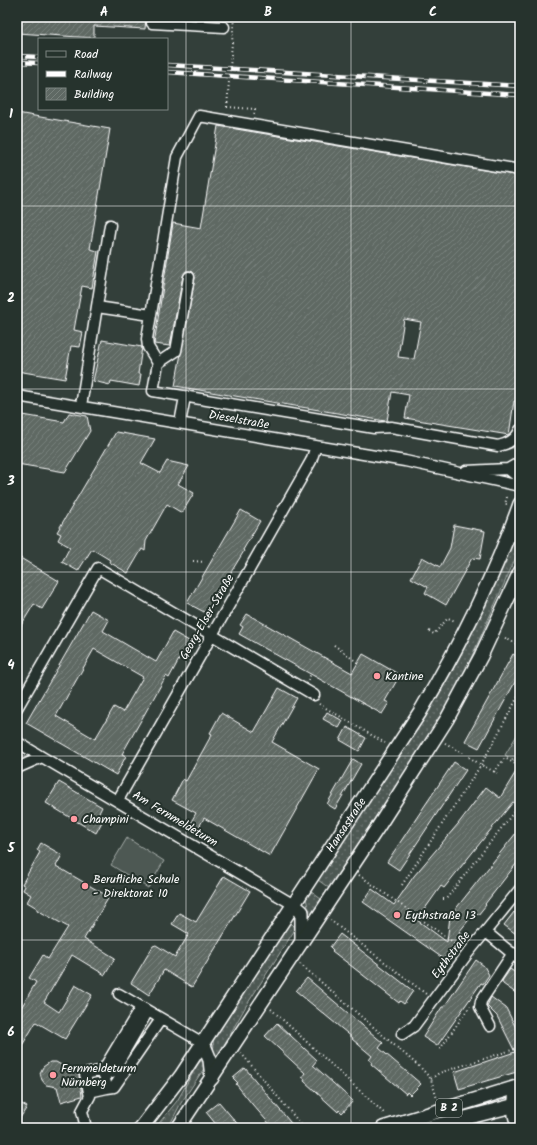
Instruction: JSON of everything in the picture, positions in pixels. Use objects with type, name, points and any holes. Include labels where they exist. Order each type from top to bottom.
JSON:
[{"type":"main road","name":"Hansastraße","points":[[141,1128],[168,1094],[203,1043],[400,744],[450,660],[489,582],[520,504]]},
{"type":"main road","points":[[181,1126],[436,736],[475,668],[519,572]]},
{"type":"main road","points":[[294,904],[302,912],[302,941]]},
{"type":"main road","points":[[203,1043],[210,1060],[212,1078]]},
{"type":"main road","name":"B 2","points":[[383,1128],[518,1090]]},
{"type":"main road","name":"B 2","points":[[427,1128],[516,1106]]},
{"type":"street","points":[[153,17],[152,24],[224,27]]},
{"type":"street","points":[[520,170],[199,116],[176,156],[147,339],[148,347],[158,363],[153,391],[374,428],[391,427],[498,446],[508,444],[517,436],[520,430]]},
{"type":"street","points":[[81,406],[110,225]]},
{"type":"street","points":[[158,363],[176,351],[189,277]]},
{"type":"street","points":[[97,307],[151,315]]},
{"type":"street","name":"Dieselstraße","points":[[17,396],[457,471],[475,477],[520,486]]},
{"type":"street","points":[[180,423],[185,397]]},
{"type":"street","name":"Georg-Elser-Straße","points":[[118,800],[311,460],[316,446]]},
{"type":"street","name":"Dieselstraße","points":[[457,471],[508,469],[520,462]]},
{"type":"street","points":[[508,469],[520,478]]},
{"type":"street","points":[[17,708],[98,568],[316,699]]},
{"type":"street","name":"Am Fernmeldeturm","points":[[17,742],[294,904]]},
{"type":"street","points":[[17,768],[42,757]]},
{"type":"street","name":"Eythstraße","points":[[402,1034],[414,1026],[468,952],[520,889]]},
{"type":"street","points":[[486,932],[517,956],[481,1001],[480,1007],[490,1026]]},
{"type":"street","points":[[119,994],[203,1043]]},
{"type":"street","points":[[107,1088],[107,1072],[145,1009]]},
{"type":"street","points":[[90,1092],[114,1087],[161,1019]]},
{"type":"street","points":[[86,1128],[82,1111],[90,1096],[90,1092],[85,1074],[107,1072]]},
{"type":"street","points":[[518,1090],[515,1121],[519,1128]]},
{"type":"path","points":[[234,17],[227,107],[255,109],[252,125]]},
{"type":"path","points":[[505,504],[507,497]]},
{"type":"path","points":[[193,561],[205,562]]},
{"type":"path","points":[[429,631],[434,634],[448,618],[455,621]]},
{"type":"path","points":[[505,638],[520,646]]},
{"type":"path","points":[[334,645],[358,663]]},
{"type":"path","points":[[402,885],[481,765],[520,693]]},
{"type":"path","points":[[316,699],[386,742]]},
{"type":"path","points":[[436,736],[463,754]]},
{"type":"path","points":[[469,757],[496,772],[505,758],[520,767]]},
{"type":"path","points":[[443,899],[446,899],[517,808],[520,809]]},
{"type":"path","points":[[358,874],[468,952]]},
{"type":"path","points":[[329,919],[434,999]]},
{"type":"path","points":[[292,956],[394,1044],[431,1079],[436,1099]]},
{"type":"path","points":[[270,1009],[384,1114]]},
{"type":"path","points":[[431,1079],[439,1073],[518,1048]]},
{"type":"path","points":[[241,1053],[304,1128]]},
{"type":"shaded area","points":[[520,519],[520,548],[460,683],[419,751],[329,888],[318,880],[407,743]]},
{"type":"shaded area","points":[[520,730],[520,764],[505,755]]},
{"type":"shaded area","points":[[127,838],[164,861],[148,888],[111,865]]},
{"type":"shaded area","points":[[310,891],[321,899],[305,925],[309,912],[306,898]]},
{"type":"shaded area","points":[[289,923],[296,927],[294,931],[246,1006],[216,1059],[214,1058],[213,1038]]},
{"type":"shaded area","points":[[204,1061],[205,1067],[181,1103],[168,1128],[155,1128],[177,1101],[199,1062]]},
{"type":"building","points":[[17,17],[146,17],[145,29],[94,26],[94,38],[17,33]]},
{"type":"building","points":[[17,113],[110,129],[90,249],[98,251],[92,288],[82,286],[74,330],[83,332],[80,347],[71,346],[65,379],[17,371]]},
{"type":"building","points":[[218,126],[520,176],[520,402],[514,401],[509,435],[405,418],[409,395],[392,392],[387,421],[385,421],[175,386],[195,278],[193,272],[190,271],[186,271],[183,276],[170,346],[154,344],[173,223],[201,228]],"holes":[[[404,319],[421,322],[414,359],[398,357]]]},
{"type":"building","points":[[102,340],[142,347],[138,374],[141,374],[139,386],[111,381],[110,385],[93,381]]},
{"type":"building","points":[[69,413],[87,416],[90,431],[65,472],[17,464],[17,414],[64,422]]},
{"type":"building","points":[[116,432],[155,439],[141,463],[160,473],[167,461],[189,466],[178,484],[194,493],[182,513],[167,504],[146,541],[145,551],[142,549],[128,573],[109,562],[110,560],[92,549],[78,571],[62,562],[70,547],[58,540],[61,534],[57,532]]},
{"type":"building","points":[[241,510],[260,521],[243,550],[244,551],[206,613],[187,603]]},
{"type":"building","points":[[454,525],[485,531],[480,559],[472,558],[446,605],[425,593],[428,587],[411,578],[422,557],[440,567],[450,548]]},
{"type":"building","points":[[17,556],[59,581],[42,609],[34,604],[17,632]]},
{"type":"building","points":[[91,610],[109,620],[103,631],[156,662],[173,632],[189,641],[169,678],[166,676],[122,754],[126,756],[116,775],[26,723]],"holes":[[[94,649],[143,677],[123,712],[114,707],[95,739],[56,716]]]},
{"type":"building","points":[[247,614],[352,673],[363,654],[400,675],[385,701],[389,703],[382,714],[239,634],[243,627],[240,625]]},
{"type":"building","points":[[513,654],[520,658],[520,673],[479,748],[465,741]]},
{"type":"building","points":[[279,688],[297,698],[272,742],[319,769],[270,856],[204,818],[199,827],[191,822],[196,813],[172,800],[183,779],[186,781],[212,734],[210,733],[221,713],[254,732]]},
{"type":"building","points":[[327,712],[343,721],[339,728],[323,719]]},
{"type":"building","points":[[347,727],[366,738],[359,751],[340,740]]},
{"type":"building","points":[[353,759],[361,764],[335,809],[327,804]]},
{"type":"building","points":[[454,762],[466,770],[399,870],[387,862]]},
{"type":"building","points":[[520,765],[520,806],[513,802],[444,888],[441,886],[417,920],[447,942],[450,916],[520,828],[520,859],[478,915],[477,913],[474,917],[472,916],[459,932],[464,936],[460,943],[457,941],[444,959],[363,902],[372,889],[394,905],[414,876],[458,824],[486,787],[500,798]]},
{"type":"building","points":[[59,782],[102,807],[97,817],[103,820],[96,833],[46,803]]},
{"type":"building","points":[[41,843],[62,855],[56,866],[109,897],[84,939],[115,958],[105,975],[72,955],[44,1002],[59,1012],[75,985],[92,995],[65,1039],[36,1022],[17,1054],[17,1015],[36,982],[29,978],[43,955],[48,959],[68,927],[37,910],[37,908],[27,902],[31,895],[23,890],[25,886],[22,884],[40,852],[37,850]]},
{"type":"building","points":[[224,876],[250,891],[192,987],[164,970],[149,995],[131,983],[153,946],[156,945],[175,957],[189,934],[172,924],[179,913],[196,922]]},
{"type":"building","points":[[514,912],[520,916],[520,937],[504,925]]},
{"type":"building","points":[[340,934],[413,991],[404,1004],[400,1001],[399,1003],[332,951],[333,950],[330,947]]},
{"type":"building","points":[[476,960],[484,966],[489,975],[483,984],[481,983],[437,1046],[423,1037],[442,1007],[444,1007]]},
{"type":"building","points":[[510,969],[520,976],[520,996],[503,984],[502,981]]},
{"type":"building","points":[[307,978],[383,1043],[379,1048],[421,1084],[410,1095],[407,1092],[406,1094],[371,1064],[372,1062],[369,1060],[372,1056],[352,1039],[353,1038],[296,991]]},
{"type":"building","points":[[491,997],[506,1008],[520,1036],[520,1071],[459,1089],[454,1072],[515,1052],[497,1016],[487,1006]]},
{"type":"building","points":[[277,1023],[317,1060],[313,1065],[353,1101],[342,1113],[339,1110],[338,1112],[304,1081],[305,1079],[302,1077],[305,1073],[265,1036]]},
{"type":"building","points":[[50,1062],[56,1062],[63,1066],[66,1071],[82,1068],[79,1075],[82,1096],[61,1102],[57,1087],[46,1085],[42,1080],[40,1073],[43,1067]]},
{"type":"building","points":[[245,1068],[295,1128],[273,1128],[252,1104],[233,1078]]},
{"type":"building","points":[[17,1101],[27,1107],[17,1123]]},
{"type":"building","points":[[219,1102],[241,1128],[219,1128],[206,1112]]},
{"type":"railway","points":[[17,56],[38,57]]},
{"type":"railway","points":[[17,62],[38,63]]},
{"type":"railway","points":[[168,65],[520,86]]},
{"type":"railway","points":[[168,72],[520,95]]},
{"type":"place","name":"Kantine","points":[[377,676]]},
{"type":"place","name":"Champini","points":[[74,819]]},
{"type":"place","name":"Berufliche Schule - Direktorat 10","points":[[85,886]]},
{"type":"place","name":"Eythstraße 13","points":[[397,915]]},
{"type":"place","name":"Fernmeldeturm Nürnberg","points":[[53,1075]]}]
